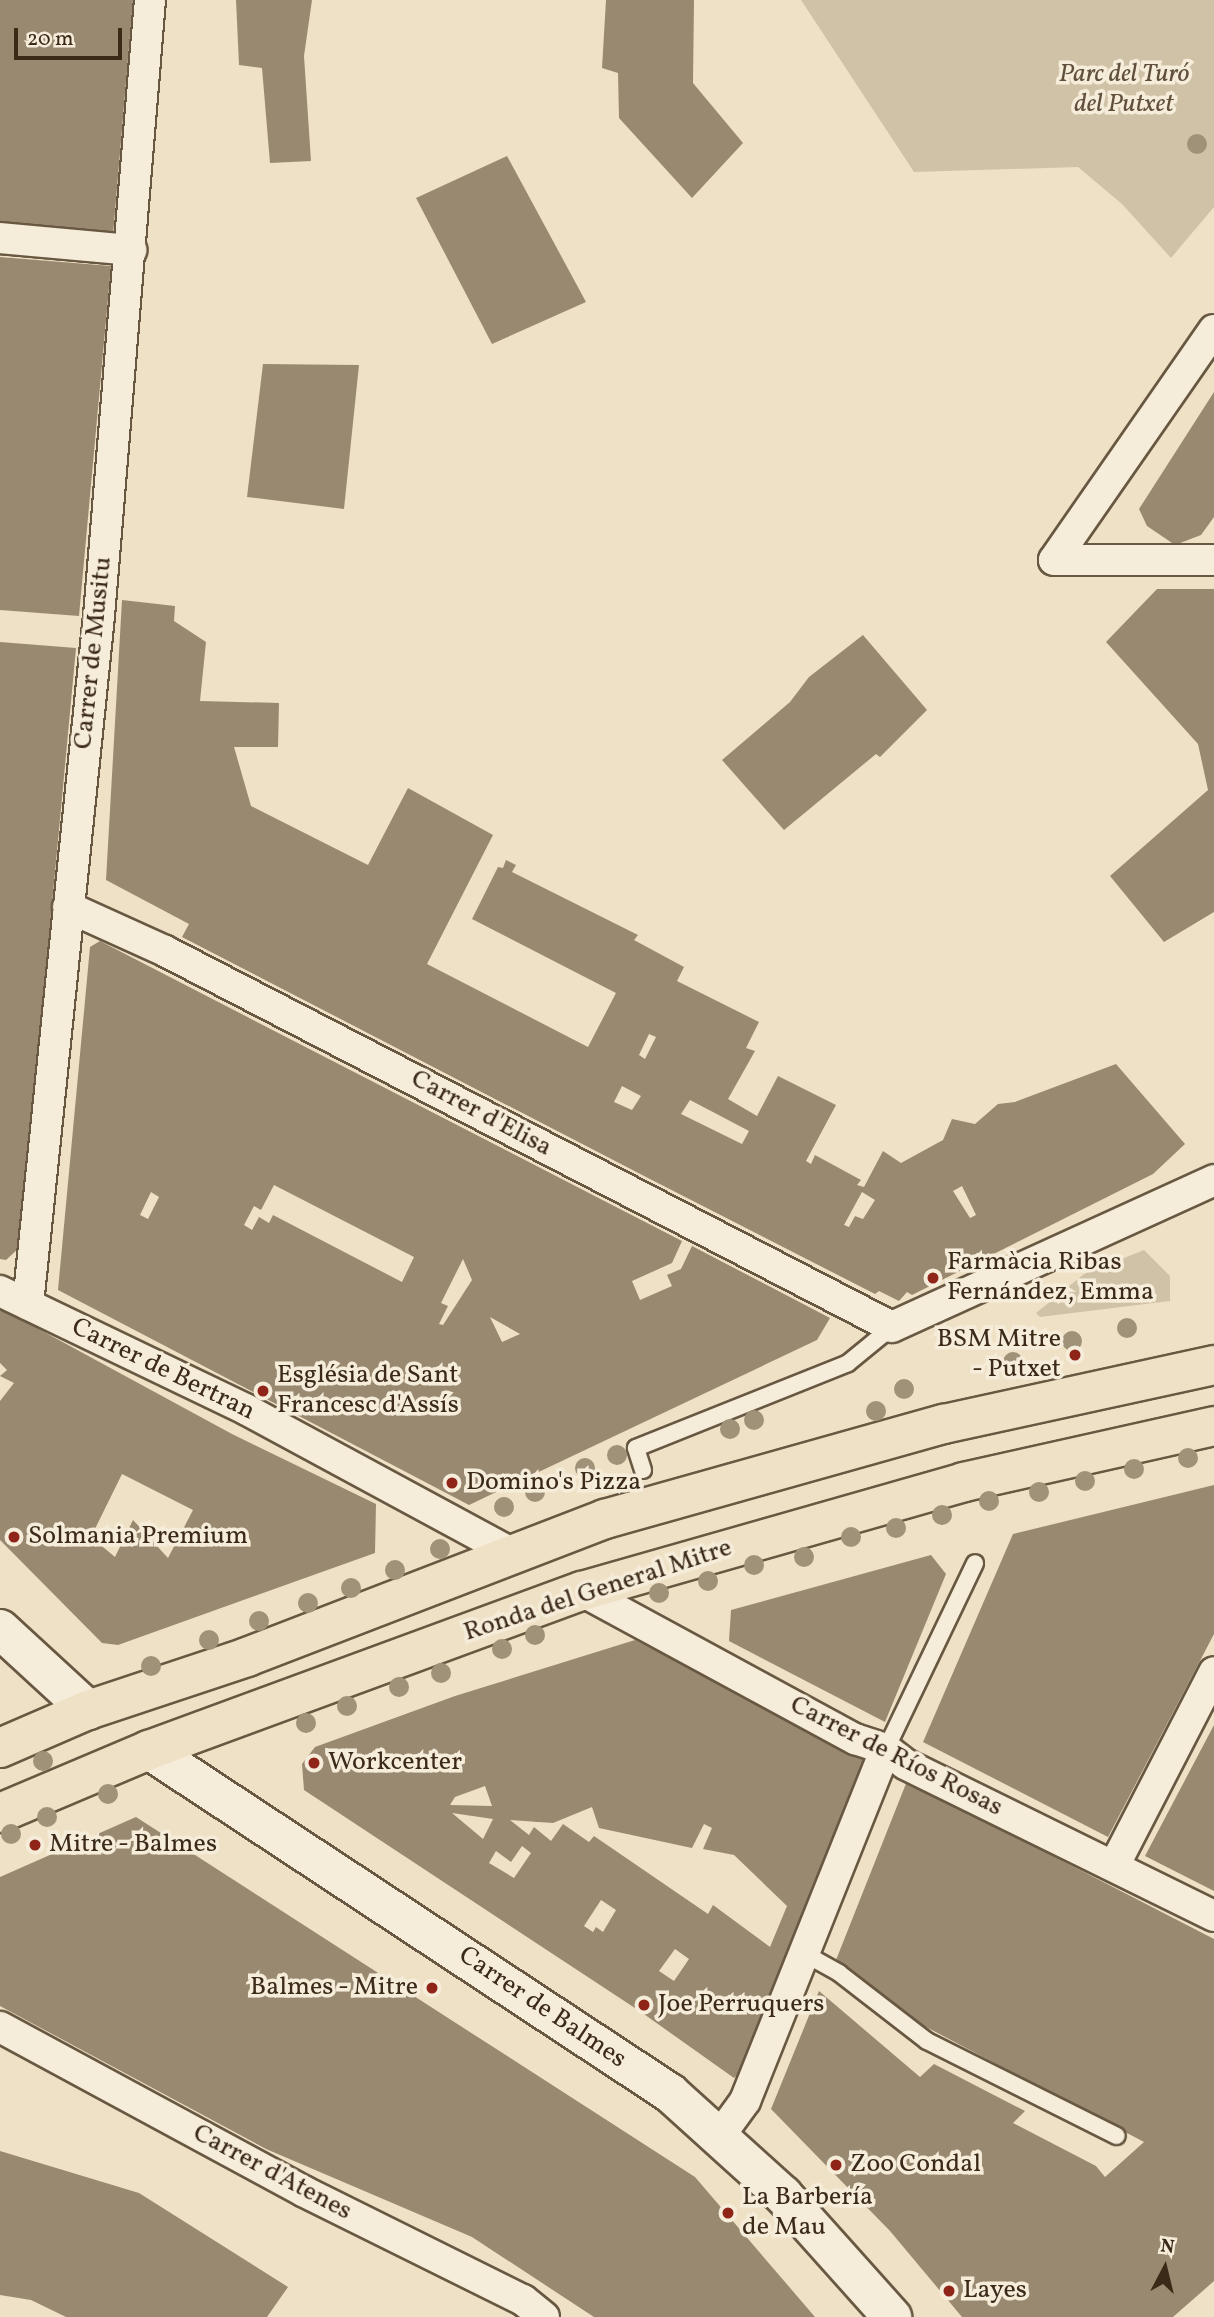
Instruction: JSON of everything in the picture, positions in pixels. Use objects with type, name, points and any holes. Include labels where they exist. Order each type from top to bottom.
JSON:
[{"type":"main road","points":[[0,1748],[88,1710],[247,1657],[510,1552],[605,1519],[944,1424],[1214,1365]]},
{"type":"main road","name":"Ronda del General Mitre","points":[[0,1813],[149,1751],[582,1591],[964,1482],[1214,1426]]},
{"type":"main road","points":[[510,1552],[582,1591]]},
{"type":"main road","points":[[0,1629],[88,1710],[149,1751]]},
{"type":"main road","name":"Carrer de Balmes","points":[[149,1751],[670,2093],[721,2134],[792,2204],[892,2317]]},
{"type":"street","name":"Carrer de Musitu","points":[[28,1304],[131,250],[150,0]]},
{"type":"street","points":[[0,238],[131,250]]},
{"type":"street","points":[[1214,330],[1054,560],[1214,560]]},
{"type":"street","name":"Carrer d'Elisa","points":[[68,907],[165,951],[892,1327]]},
{"type":"street","points":[[892,1327],[1214,1181]]},
{"type":"street","name":"Carrer de Bertran","points":[[0,1291],[247,1410],[510,1552]]},
{"type":"street","name":"Carrer de Ríos Rosas","points":[[582,1591],[855,1739],[886,1749],[905,1764],[1214,1916]]},
{"type":"street","points":[[1114,1866],[1214,1672]]},
{"type":"street","points":[[721,2134],[745,2101],[807,1955],[886,1749]]},
{"type":"street","name":"Carrer d'Atenes","points":[[0,2027],[303,2191],[523,2300],[544,2317]]},
{"type":"lane","points":[[643,1471],[636,1448],[848,1363],[892,1327]]},
{"type":"lane","points":[[886,1749],[975,1563]]},
{"type":"lane","points":[[807,1955],[839,1973],[919,2036],[1117,2136]]},
{"type":"green space","name":"Parc del Turó del Putxet","points":[[801,0],[1214,0],[1214,207],[1171,258],[1122,204],[1078,167],[914,172]]},
{"type":"green space","points":[[1144,1250],[1170,1276],[1170,1301],[1040,1317],[1036,1313],[1084,1274]]},
{"type":"building","points":[[0,0],[133,0],[113,235],[0,225]]},
{"type":"building","points":[[236,0],[312,0],[304,56],[311,161],[270,163],[262,68],[239,65]]},
{"type":"building","points":[[606,0],[694,0],[693,83],[743,143],[692,198],[619,118],[618,73],[602,68]]},
{"type":"building","points":[[507,156],[586,302],[492,344],[416,198]]},
{"type":"building","points":[[0,257],[111,266],[79,616],[0,610]]},
{"type":"building","points":[[263,364],[359,365],[344,509],[247,497]]},
{"type":"building","points":[[1214,392],[1214,517],[1201,535],[1175,545],[1147,526],[1139,509]]},
{"type":"building","points":[[1157,589],[1214,589],[1214,912],[1164,942],[1110,876],[1208,790],[1198,744],[1106,642]]},
{"type":"building","points":[[122,600],[175,606],[174,621],[206,642],[200,701],[279,703],[278,747],[234,747],[251,806],[368,865],[408,788],[493,835],[427,964],[588,1047],[616,993],[472,919],[498,867],[503,868],[506,860],[516,865],[512,872],[638,935],[634,940],[684,967],[677,981],[759,1022],[746,1048],[755,1051],[728,1099],[757,1116],[778,1076],[836,1105],[806,1161],[811,1164],[815,1155],[861,1180],[857,1185],[864,1187],[883,1151],[901,1163],[943,1140],[952,1119],[975,1124],[998,1104],[1015,1102],[1116,1064],[1185,1144],[1153,1174],[912,1295],[907,1292],[899,1301],[879,1291],[875,1294],[182,937],[189,924],[106,880]],"holes":[[[649,1034],[656,1037],[645,1059],[639,1055]],[[622,1086],[641,1096],[632,1110],[614,1102]],[[690,1100],[749,1131],[742,1144],[681,1114]],[[962,1186],[976,1215],[970,1218],[953,1191]],[[862,1192],[875,1200],[863,1219],[855,1216],[849,1227],[844,1225]]]},
{"type":"building","points":[[863,635],[927,710],[880,757],[876,754],[784,830],[722,760],[790,702],[809,677]]},
{"type":"building","points":[[0,642],[76,648],[20,1247],[6,1260],[0,1259]]},
{"type":"building","points":[[100,941],[682,1241],[672,1263],[632,1281],[640,1300],[672,1286],[667,1275],[681,1269],[692,1246],[830,1318],[817,1340],[469,1505],[58,1290],[90,947]],"holes":[[[274,1185],[414,1257],[402,1282],[273,1215],[269,1223],[259,1217],[252,1230],[244,1225],[254,1206],[261,1210]],[[151,1192],[159,1197],[148,1219],[140,1215]],[[463,1259],[472,1280],[443,1325],[439,1324],[448,1306],[441,1303]],[[490,1317],[520,1334],[502,1342]]]},
{"type":"building","points":[[0,1308],[232,1434],[376,1504],[375,1553],[118,1645],[102,1643],[0,1540],[0,1401],[14,1383],[0,1376],[7,1370],[0,1363]],"holes":[[[122,1474],[193,1510],[168,1558],[133,1520],[115,1557],[91,1537]]]},
{"type":"building","points":[[1214,1485],[1214,1634],[1108,1837],[923,1742],[1013,1534]]},
{"type":"building","points":[[931,1555],[946,1574],[885,1722],[729,1641],[731,1610]]},
{"type":"building","points":[[635,1640],[868,1760],[741,2072],[734,2078],[641,2012],[304,1790],[302,1764],[315,1747],[455,1696]],"holes":[[[485,1786],[492,1806],[450,1805],[455,1797]],[[592,1807],[599,1828],[692,1848],[704,1824],[712,1828],[703,1849],[734,1855],[787,1906],[770,1947],[713,1905],[708,1914],[594,1836],[589,1842],[563,1824],[551,1841],[534,1827],[529,1835],[510,1820],[553,1823]],[[452,1813],[493,1819],[483,1839]],[[522,1846],[531,1853],[514,1878],[489,1863],[496,1851],[511,1862]],[[601,1900],[616,1910],[603,1932],[596,1927],[593,1932],[584,1926]],[[675,1949],[689,1959],[674,1981],[659,1971]]]},
{"type":"building","points":[[1214,1725],[1214,1891],[1145,1856]]},
{"type":"building","points":[[907,1781],[1214,1939],[1214,2281],[1173,2317],[962,2317],[890,2231],[771,2109],[819,1991],[920,2077],[934,2064],[1025,2111],[1013,2123],[1096,2166],[1105,2177],[1144,2142],[894,2010],[836,1960]]},
{"type":"building","points":[[136,1817],[695,2177],[815,2317],[594,2317],[472,2237],[266,2149],[0,2006],[0,1877]]},
{"type":"building","points":[[0,2151],[139,2193],[288,2287],[267,2317],[66,2317],[31,2300],[0,2295]]},
{"type":"place","name":"Farmàcia Ribas Fernández, Emma","points":[[933,1278]]},
{"type":"place","name":"BSM Mitre - Putxet","points":[[1075,1355]]},
{"type":"place","name":"Església de Sant Francesc d'Assís","points":[[263,1391]]},
{"type":"place","name":"Domino's Pizza","points":[[452,1483]]},
{"type":"place","name":"Solmania Premium","points":[[14,1537]]},
{"type":"place","name":"Workcenter","points":[[314,1763]]},
{"type":"place","name":"Mitre - Balmes","points":[[35,1845]]},
{"type":"place","name":"Balmes - Mitre","points":[[432,1988]]},
{"type":"place","name":"Joe Perruquers","points":[[644,2005]]},
{"type":"place","name":"Zoo Condal","points":[[836,2165]]},
{"type":"place","name":"La Barbería de Mau","points":[[728,2213]]},
{"type":"place","name":"Layes","points":[[949,2291]]}]
